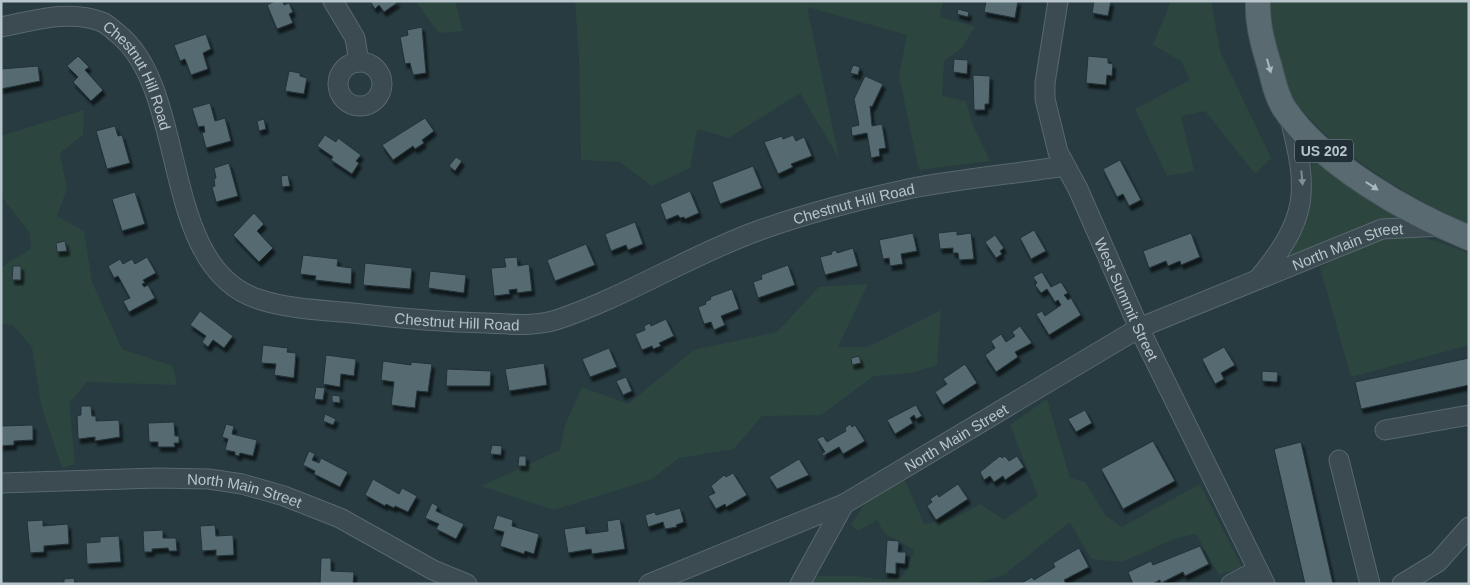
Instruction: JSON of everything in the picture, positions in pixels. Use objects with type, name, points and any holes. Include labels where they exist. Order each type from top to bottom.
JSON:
[{"type":"main road","name":"US 202","points":[[1258,1],[1260,31],[1278,97],[1288,113],[1315,142],[1346,168],[1383,194],[1442,226],[1469,238]]},
{"type":"street","points":[[333,1],[354,38],[359,62]]},
{"type":"street","name":"West Summit Street","points":[[1058,1],[1045,83],[1045,99],[1054,139],[1139,328],[1261,577]]},
{"type":"street","points":[[1248,1],[1260,31]]},
{"type":"street","name":"Chestnut Hill Road","points":[[1,27],[48,18],[80,16],[104,22],[124,39],[139,56],[155,94],[190,220],[202,251],[216,269],[237,289],[254,298],[282,306],[430,321],[532,325],[553,321],[587,308],[758,231],[822,210],[910,189],[1065,166]]},
{"type":"street","name":"North Main Street","points":[[1257,280],[1279,253],[1289,237],[1300,207],[1303,186],[1301,164],[1288,113]]},
{"type":"street","name":"North Main Street","points":[[649,584],[844,504],[1139,328],[1382,230],[1442,226]]},
{"type":"street","points":[[1385,430],[1469,415]]},
{"type":"street","points":[[1339,460],[1370,584]]},
{"type":"street","name":"North Main Street","points":[[1,483],[158,478],[209,479],[242,484],[284,496],[340,518],[433,570],[467,584]]},
{"type":"street","points":[[800,584],[844,504]]},
{"type":"street","points":[[1402,584],[1438,562],[1469,527]]},
{"type":"street","points":[[1231,584],[1261,577]]},
{"type":"green space","points":[[415,1],[455,1],[463,31],[439,33]]},
{"type":"green space","points":[[575,1],[943,1],[940,17],[975,27],[962,48],[944,61],[942,96],[966,101],[973,125],[990,161],[919,170],[899,76],[907,35],[807,7],[839,158],[800,93],[729,138],[697,129],[690,168],[652,186],[620,162],[581,160],[579,56]]},
{"type":"green space","points":[[1171,1],[1211,1],[1220,51],[1271,158],[1255,174],[1205,111],[1181,116],[1194,171],[1167,176],[1135,109],[1190,80],[1181,61],[1153,45]]},
{"type":"green space","points":[[1267,1],[1469,1],[1469,224],[1418,199],[1362,164],[1312,122],[1293,99],[1280,76],[1272,49]]},
{"type":"green space","points":[[84,110],[83,135],[60,153],[67,189],[57,216],[84,231],[92,282],[122,349],[173,366],[177,385],[87,382],[69,403],[75,464],[62,468],[41,405],[32,347],[13,325],[1,324],[1,267],[31,249],[30,233],[1,196],[1,136]]},
{"type":"green space","points":[[1312,160],[1399,217],[1368,224],[1289,256],[1303,226],[1310,202]]},
{"type":"green space","points":[[1407,234],[1439,242],[1469,253],[1469,345],[1351,377],[1320,267],[1377,239]]},
{"type":"green space","points":[[868,284],[838,347],[868,347],[941,310],[937,365],[911,373],[874,376],[821,415],[762,416],[734,449],[679,458],[652,479],[554,510],[481,486],[560,450],[565,425],[582,387],[628,404],[694,350],[777,332],[819,287]]},
{"type":"green space","points":[[1047,399],[1070,478],[1085,482],[1106,516],[1122,527],[1200,484],[1242,567],[1219,575],[1196,534],[1176,538],[1122,562],[1091,559],[1070,522],[1004,575],[975,584],[811,584],[815,576],[857,576],[884,580],[903,576],[915,550],[885,534],[877,520],[858,531],[851,525],[866,502],[905,480],[924,524],[953,519],[980,504],[1004,520],[1038,496],[1010,425]]},
{"type":"building","points":[[275,1],[283,1],[284,5],[289,3],[293,12],[289,14],[293,23],[277,29],[267,5]]},
{"type":"building","points":[[370,1],[396,1],[397,3],[384,12],[379,5],[375,9]]},
{"type":"building","points":[[986,1],[1018,1],[1015,18],[984,12]]},
{"type":"building","points":[[1094,1],[1111,1],[1108,16],[1092,13]]},
{"type":"building","points":[[958,9],[969,12],[968,17],[957,14]]},
{"type":"building","points":[[422,27],[426,73],[413,75],[410,63],[405,64],[400,37],[408,35],[407,30]]},
{"type":"building","points":[[206,34],[211,49],[203,53],[208,69],[191,75],[185,59],[180,61],[174,45]]},
{"type":"building","points":[[78,56],[89,67],[85,70],[103,90],[91,101],[73,82],[78,77],[67,66]]},
{"type":"building","points":[[1088,56],[1108,58],[1108,63],[1113,64],[1112,76],[1107,75],[1106,85],[1086,83]]},
{"type":"building","points":[[954,59],[968,60],[967,74],[953,72]]},
{"type":"building","points":[[853,65],[860,67],[858,75],[850,73]]},
{"type":"building","points":[[38,66],[40,81],[1,89],[1,69]]},
{"type":"building","points":[[289,71],[300,73],[300,76],[307,78],[304,94],[285,91]]},
{"type":"building","points":[[973,75],[990,76],[989,104],[985,104],[985,110],[974,110]]},
{"type":"building","points":[[865,76],[883,84],[872,107],[870,106],[872,126],[882,124],[886,148],[879,149],[880,156],[871,158],[867,133],[852,136],[851,127],[859,125],[854,99]]},
{"type":"building","points":[[210,103],[215,121],[225,118],[231,141],[206,148],[202,133],[205,132],[204,126],[198,127],[192,108]]},
{"type":"building","points":[[425,118],[434,131],[422,140],[424,143],[415,149],[413,146],[393,160],[382,145]]},
{"type":"building","points":[[264,119],[266,129],[259,131],[257,121]]},
{"type":"building","points":[[115,126],[118,136],[122,135],[130,163],[107,169],[96,131]]},
{"type":"building","points":[[325,135],[336,142],[338,138],[361,155],[356,161],[359,163],[352,174],[331,160],[333,157],[317,146]]},
{"type":"building","points":[[793,135],[796,141],[804,137],[812,156],[791,164],[793,167],[778,174],[764,142],[782,136],[783,139]]},
{"type":"building","points":[[456,157],[462,161],[455,171],[449,166]]},
{"type":"building","points":[[1120,160],[1141,200],[1129,206],[1123,194],[1117,197],[1103,169]]},
{"type":"building","points":[[229,163],[238,196],[216,202],[212,187],[215,186],[214,179],[216,178],[214,168]]},
{"type":"building","points":[[753,166],[762,188],[720,204],[712,182]]},
{"type":"building","points":[[288,175],[290,186],[282,187],[281,176]]},
{"type":"building","points":[[690,191],[699,213],[685,219],[684,217],[680,218],[678,215],[666,220],[660,204]]},
{"type":"building","points":[[135,192],[145,224],[122,231],[112,199]]},
{"type":"building","points":[[254,213],[264,224],[257,231],[273,248],[259,262],[233,235]]},
{"type":"building","points":[[635,222],[643,244],[628,250],[626,245],[611,251],[605,234]]},
{"type":"building","points":[[1034,230],[1046,251],[1031,259],[1020,238]]},
{"type":"building","points":[[957,231],[957,235],[971,233],[974,259],[959,260],[958,253],[953,253],[953,248],[940,249],[938,233]]},
{"type":"building","points":[[913,233],[917,251],[901,254],[903,264],[890,266],[889,258],[883,259],[879,240]]},
{"type":"building","points":[[1191,233],[1200,257],[1181,265],[1180,261],[1168,266],[1166,261],[1149,268],[1143,251]]},
{"type":"building","points":[[995,235],[1004,248],[1000,251],[1002,254],[996,258],[985,242]]},
{"type":"building","points":[[65,241],[67,251],[57,252],[56,243]]},
{"type":"building","points":[[586,244],[595,265],[555,281],[547,260]]},
{"type":"building","points":[[853,248],[858,266],[825,275],[820,257],[832,254],[831,252],[836,250],[837,253]]},
{"type":"building","points":[[303,255],[338,259],[337,266],[352,268],[351,284],[315,280],[316,276],[300,274]]},
{"type":"building","points":[[147,257],[156,273],[143,280],[145,283],[142,284],[144,287],[148,285],[155,298],[129,312],[123,301],[130,298],[118,276],[114,278],[108,266],[120,259],[123,264],[132,259],[135,264]]},
{"type":"building","points":[[517,257],[518,266],[529,264],[532,291],[517,293],[517,289],[509,290],[510,294],[494,296],[491,268],[506,267],[504,258]]},
{"type":"building","points":[[365,263],[412,268],[410,289],[363,285]]},
{"type":"building","points":[[788,265],[795,285],[758,298],[753,282],[762,279],[761,275]]},
{"type":"building","points":[[13,266],[21,266],[21,280],[12,280]]},
{"type":"building","points":[[430,271],[466,275],[464,293],[428,288]]},
{"type":"building","points":[[1042,272],[1051,287],[1061,282],[1068,293],[1064,295],[1068,300],[1071,298],[1081,315],[1049,335],[1036,314],[1042,311],[1045,316],[1061,305],[1058,300],[1055,302],[1047,289],[1041,293],[1035,285],[1037,283],[1033,277]]},
{"type":"building","points":[[732,289],[739,309],[721,316],[725,325],[714,330],[711,322],[704,324],[698,307],[706,304],[705,302],[711,299],[710,297]]},
{"type":"building","points":[[200,311],[233,336],[224,348],[213,340],[208,347],[202,342],[206,336],[190,325]]},
{"type":"building","points":[[666,319],[674,336],[659,343],[661,346],[653,349],[652,346],[642,350],[635,334],[645,330],[644,326],[650,323],[651,326]]},
{"type":"building","points":[[1020,326],[1032,343],[1015,352],[1018,357],[996,372],[985,355],[995,348],[991,341],[1001,334],[1006,342],[1015,336],[1012,332]]},
{"type":"building","points":[[263,345],[288,348],[287,352],[296,353],[294,378],[274,375],[276,364],[261,363]]},
{"type":"building","points":[[1224,347],[1235,365],[1221,373],[1224,379],[1215,384],[1202,359]]},
{"type":"building","points":[[609,348],[617,367],[590,377],[582,359]]},
{"type":"building","points":[[326,355],[356,359],[354,376],[341,374],[340,387],[323,384]]},
{"type":"building","points":[[859,356],[861,363],[852,365],[851,358]]},
{"type":"building","points":[[1469,358],[1469,385],[1361,409],[1355,382]]},
{"type":"building","points":[[383,361],[411,365],[411,362],[432,364],[428,392],[417,391],[415,408],[391,405],[394,382],[381,380]]},
{"type":"building","points":[[544,363],[547,385],[509,391],[505,369]]},
{"type":"building","points":[[965,364],[977,383],[943,405],[935,392],[947,384],[943,379]]},
{"type":"building","points":[[447,369],[491,371],[490,386],[446,386]]},
{"type":"building","points":[[1262,371],[1278,372],[1277,382],[1262,381]]},
{"type":"building","points":[[626,377],[632,391],[623,395],[616,381]]},
{"type":"building","points":[[316,387],[325,388],[323,400],[314,399]]},
{"type":"building","points":[[332,395],[340,396],[340,403],[332,402]]},
{"type":"building","points":[[916,405],[922,416],[916,419],[914,415],[910,418],[913,423],[895,434],[887,420]]},
{"type":"building","points":[[81,406],[91,406],[92,416],[96,416],[96,421],[119,420],[120,437],[95,441],[95,437],[78,439],[77,416],[81,415]]},
{"type":"building","points":[[1085,410],[1092,423],[1076,432],[1068,419]]},
{"type":"building","points":[[325,414],[336,419],[333,425],[323,421]]},
{"type":"building","points":[[174,422],[175,436],[179,436],[179,443],[174,443],[175,447],[158,447],[158,442],[149,442],[148,423]]},
{"type":"building","points":[[226,424],[234,426],[232,434],[257,440],[253,456],[240,453],[239,456],[235,455],[235,452],[225,450],[228,439],[222,437]]},
{"type":"building","points":[[850,424],[852,427],[855,425],[865,441],[843,454],[839,447],[823,456],[822,454],[825,452],[817,439],[823,436],[827,442],[846,431],[845,428]]},
{"type":"building","points":[[33,425],[33,440],[14,441],[14,445],[1,446],[1,426]]},
{"type":"building","points":[[1153,441],[1175,481],[1123,509],[1101,469]]},
{"type":"building","points":[[1301,442],[1333,584],[1305,584],[1274,449]]},
{"type":"building","points":[[492,445],[502,446],[501,455],[490,454]]},
{"type":"building","points":[[309,451],[315,454],[312,460],[319,463],[321,458],[348,472],[340,487],[314,474],[315,471],[303,465]]},
{"type":"building","points":[[519,456],[526,456],[526,466],[518,466]]},
{"type":"building","points":[[1000,456],[1002,458],[1005,456],[1009,461],[1017,456],[1024,467],[1005,480],[1003,476],[994,482],[990,476],[984,480],[980,472]]},
{"type":"building","points":[[799,459],[809,475],[777,489],[769,477]]},
{"type":"building","points":[[733,473],[747,495],[726,507],[725,504],[716,509],[708,496],[715,493],[711,486],[724,475],[726,477]]},
{"type":"building","points":[[373,479],[399,494],[402,488],[417,496],[408,512],[395,506],[394,508],[386,504],[385,506],[365,495]]},
{"type":"building","points":[[958,484],[968,499],[936,520],[927,506],[932,502],[930,499],[937,494],[939,497]]},
{"type":"building","points":[[432,503],[438,506],[436,511],[464,524],[456,539],[436,529],[439,524],[425,518]]},
{"type":"building","points":[[680,508],[684,522],[676,525],[677,527],[665,529],[663,522],[648,527],[645,515],[655,512],[656,515]]},
{"type":"building","points":[[497,515],[513,520],[512,526],[539,534],[534,554],[525,551],[524,554],[500,546],[504,532],[493,529]]},
{"type":"building","points":[[620,519],[625,549],[592,554],[591,549],[568,553],[564,529],[585,526],[586,534],[608,531],[607,521]]},
{"type":"building","points":[[43,520],[43,526],[68,524],[69,544],[44,546],[44,552],[30,553],[27,521]]},
{"type":"building","points":[[215,525],[216,536],[233,535],[234,555],[216,556],[216,550],[202,551],[200,526]]},
{"type":"building","points":[[163,530],[163,538],[176,538],[177,551],[169,551],[168,548],[152,549],[152,552],[144,552],[143,531]]},
{"type":"building","points":[[119,536],[121,562],[87,564],[86,543],[100,542],[100,537]]},
{"type":"building","points":[[887,540],[899,541],[898,552],[906,552],[905,564],[896,563],[896,574],[885,573]]},
{"type":"building","points":[[1200,546],[1209,564],[1185,576],[1183,572],[1161,583],[1160,580],[1152,584],[1133,584],[1128,572],[1151,561],[1153,565]]},
{"type":"building","points":[[1079,548],[1089,567],[1064,580],[1066,584],[1020,584],[1032,577],[1034,580],[1055,567],[1053,563]]},
{"type":"building","points":[[321,558],[331,558],[331,571],[354,572],[353,584],[320,584]]},
{"type":"building","points":[[74,578],[75,584],[64,584],[64,579]]}]
